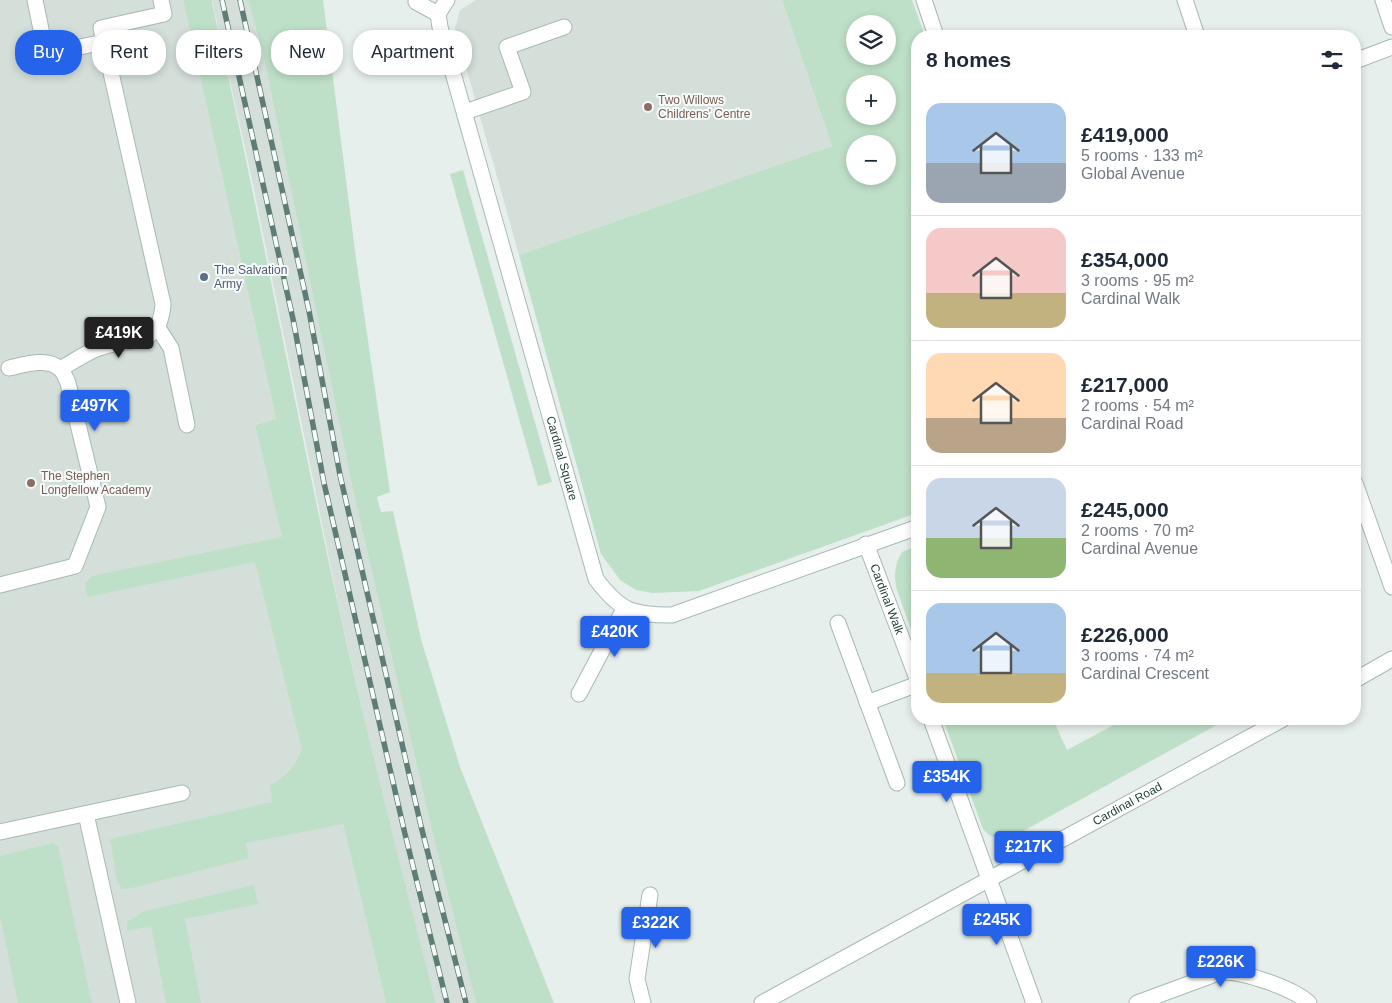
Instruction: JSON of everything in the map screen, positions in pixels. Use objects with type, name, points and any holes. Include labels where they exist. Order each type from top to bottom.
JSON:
[{"type":"street","points":[[36,0],[46,54],[92,44]]},
{"type":"street","points":[[101,30],[101,28],[164,14],[161,0]]},
{"type":"street","points":[[416,2],[438,14],[447,0]]},
{"type":"street","points":[[924,0],[934,30]]},
{"type":"street","points":[[1185,0],[1195,30]]},
{"type":"street","points":[[1383,0],[1392,27]]},
{"type":"street","name":"Cardinal Square","points":[[438,14],[440,27],[596,579],[610,598],[624,609],[650,615],[672,615],[911,529]]},
{"type":"street","points":[[465,112],[523,92],[507,47],[564,27]]},
{"type":"street","points":[[1361,58],[1392,47]]},
{"type":"street","points":[[60,369],[100,347],[151,336],[158,328],[162,317],[163,304],[111,75]]},
{"type":"street","points":[[158,328],[171,348],[187,425]]},
{"type":"street","points":[[0,585],[75,566],[98,507],[68,383],[60,369],[50,364],[35,362],[9,368]]},
{"type":"street","points":[[1361,500],[1392,587]]},
{"type":"street","name":"Cardinal Walk","points":[[866,544],[911,664]]},
{"type":"street","points":[[580,694],[624,609]]},
{"type":"street","points":[[838,623],[897,783]]},
{"type":"street","points":[[1361,677],[1392,659]]},
{"type":"street","points":[[868,703],[911,686]]},
{"type":"street","points":[[933,725],[1034,1003]]},
{"type":"street","name":"Cardinal Road","points":[[762,1003],[1272,725]]},
{"type":"street","points":[[0,832],[182,793]]},
{"type":"street","points":[[86,814],[128,1003]]},
{"type":"street","points":[[643,1003],[637,979],[650,895]]},
{"type":"street","points":[[1137,1003],[1221,972],[1234,971],[1300,995],[1309,1003]]},
{"type":"shaded area","points":[[0,0],[183,0],[190,30],[176,30],[176,75],[200,75],[276,419],[255,425],[318,683],[343,824],[386,1003],[0,1003]]},
{"type":"shaded area","points":[[212,0],[248,0],[256,30],[219,30]]},
{"type":"shaded area","name":"Two Willows Childrens' Centre","points":[[476,0],[782,0],[832,146],[519,255],[468,75],[472,75],[472,30],[456,30],[455,28],[460,10]]},
{"type":"shaded area","points":[[261,47],[354,495],[435,844],[476,1003],[436,1003],[385,810],[340,612],[251,175],[229,75],[261,75]]},
{"type":"green space","points":[[183,0],[212,0],[218,30],[190,30]]},
{"type":"green space","points":[[248,0],[323,0],[327,30],[271,30],[271,75],[333,75],[356,258],[390,492],[377,497],[381,512],[393,511],[421,639],[460,767],[554,1003],[476,1003],[435,844],[354,495],[261,47],[261,30],[256,30]]},
{"type":"green space","points":[[782,0],[912,0],[923,30],[911,30],[911,515],[699,591],[653,593],[636,590],[620,580],[601,554],[519,255],[832,146]]},
{"type":"green space","points":[[200,75],[228,75],[307,461],[362,711],[436,1003],[386,1003],[343,824],[246,843],[249,858],[132,888],[122,889],[117,881],[110,839],[272,802],[270,785],[281,779],[289,771],[302,750],[255,562],[87,597],[85,583],[92,576],[282,537],[255,425],[276,419]]},
{"type":"green space","points":[[463,170],[552,482],[538,486],[450,174]]},
{"type":"green space","points":[[911,548],[911,630],[896,587],[896,564],[902,552]]},
{"type":"green space","points":[[945,725],[1056,725],[1067,750],[1114,725],[1217,725],[1005,841],[989,835],[983,829]]},
{"type":"green space","points":[[53,843],[58,846],[92,1003],[18,1003],[0,916],[0,856]]},
{"type":"green space","points":[[254,885],[258,904],[185,919],[201,1003],[166,1003],[151,926],[127,931],[127,922],[142,912]]},
{"type":"railway","points":[[222,0],[293,319],[324,483],[405,834],[447,1003]]},
{"type":"railway","points":[[240,0],[309,311],[340,475],[421,826],[466,1003]]},
{"type":"place","name":"Two Willows Childrens' Centre","points":[[648,107]]},
{"type":"place","name":"The Salvation Army","points":[[204,277]]},
{"type":"place","name":"The Stephen Longfellow Academy","points":[[31,483]]}]
